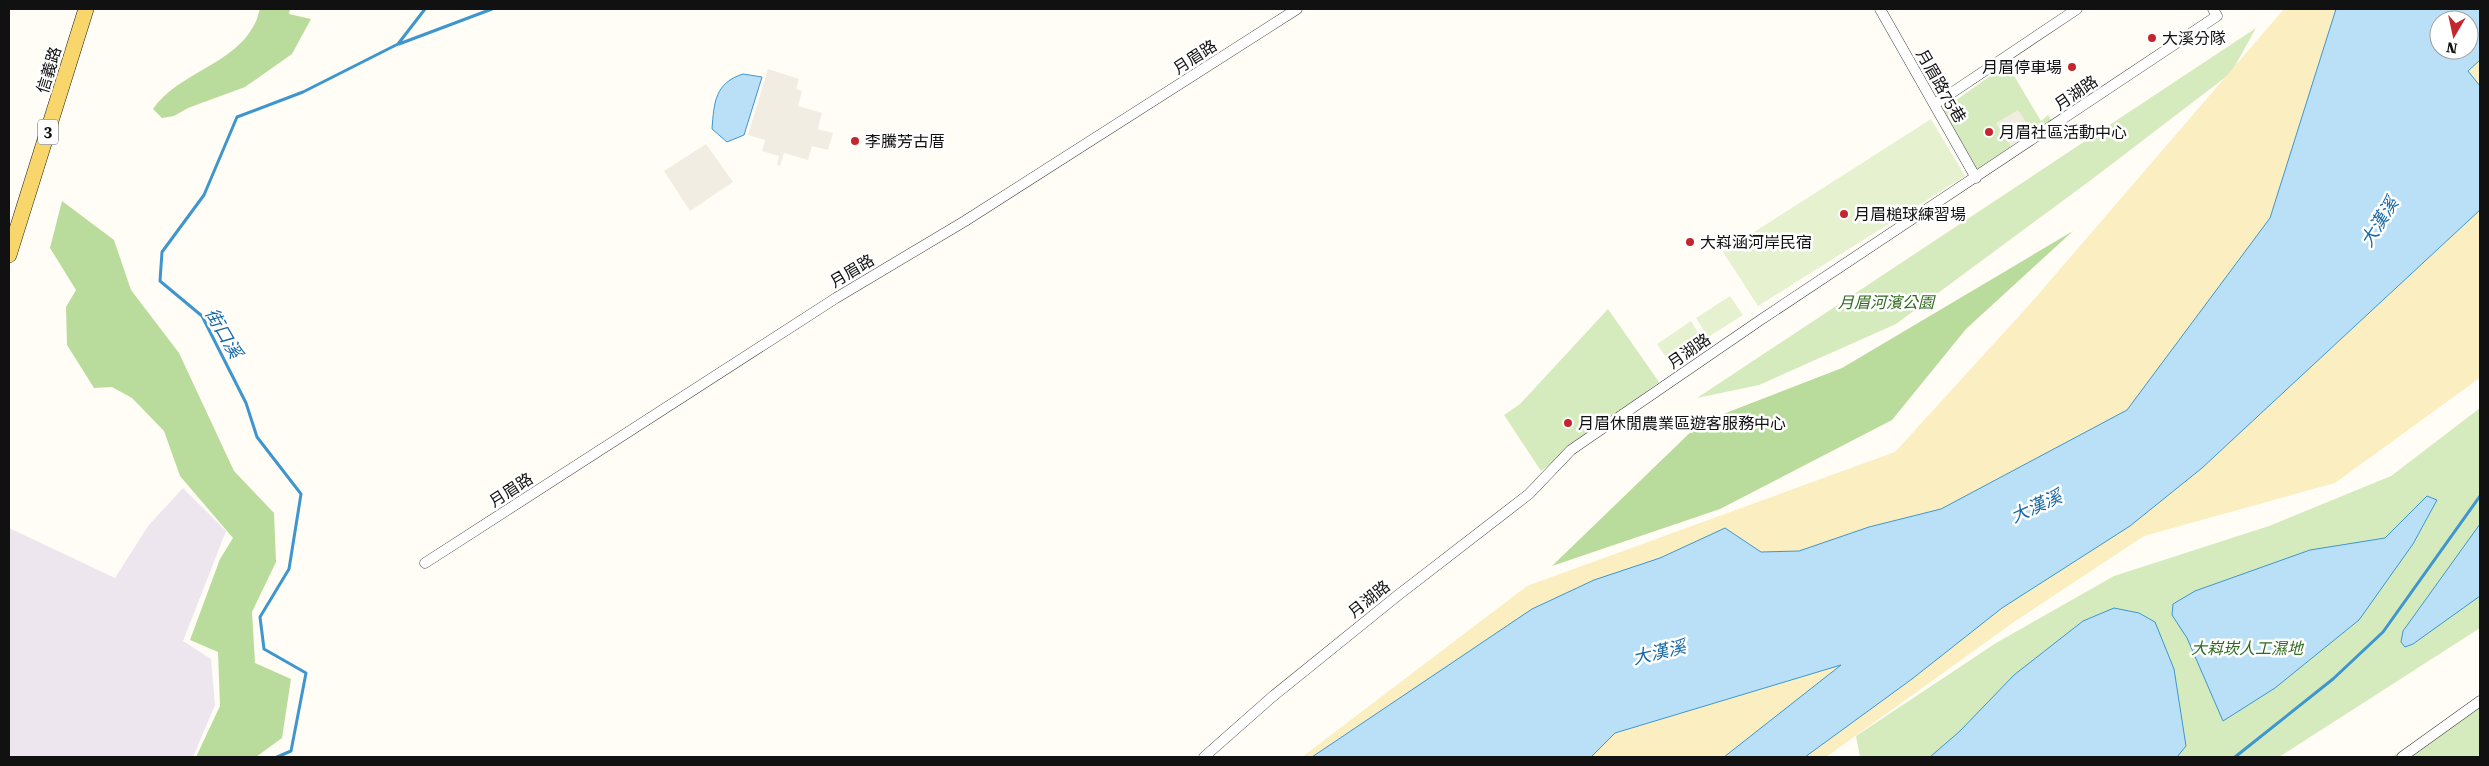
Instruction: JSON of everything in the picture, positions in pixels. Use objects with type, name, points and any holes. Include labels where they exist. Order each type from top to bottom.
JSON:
[{"type":"main road","name":"信義路","points":[[9,226],[76,9]]},
{"type":"main road","name":"信義路","points":[[9,255],[86,9]]},
{"type":"street","name":"月眉路","points":[[425,563],[836,298],[965,222],[1297,9]]},
{"type":"street","name":"月眉路75巷","points":[[1880,9],[1976,178]]},
{"type":"street","points":[[1935,104],[2078,9]]},
{"type":"street","name":"月湖路","points":[[1204,757],[1272,697],[1397,596],[1529,494],[1571,450],[1759,321],[2217,16],[2213,9]]},
{"type":"street","points":[[2402,757],[2480,701]]},
{"type":"shaded area","points":[[768,69],[799,79],[796,89],[802,91],[798,106],[822,113],[818,129],[833,133],[828,150],[812,146],[808,160],[784,153],[780,166],[777,165],[779,156],[762,151],[765,140],[748,135]]},
{"type":"shaded area","points":[[2018,110],[2034,134],[2012,148],[1996,123]]},
{"type":"shaded area","points":[[706,144],[733,182],[690,211],[664,171]]},
{"type":"shaded area","points":[[183,488],[226,531],[183,641],[211,659],[215,705],[193,757],[9,757],[9,528],[115,578],[148,526]]},
{"type":"green space","points":[[260,9],[290,9],[289,14],[311,19],[292,54],[245,87],[188,108],[174,116],[162,118],[153,109],[176,86],[219,60],[244,40],[253,27]]},
{"type":"green space","name":"月眉河濱公園","points":[[2256,28],[2231,73],[2091,180],[1896,324],[1759,385],[1697,398]]},
{"type":"green space","points":[[2007,64],[2041,121],[2048,115],[2054,124],[1977,176],[1938,113]]},
{"type":"green space","name":"月眉槌球練習場","points":[[1931,119],[1965,176],[1758,306],[1723,252]]},
{"type":"green space","points":[[62,201],[114,240],[131,290],[179,353],[234,471],[274,513],[276,562],[252,612],[255,663],[291,679],[282,738],[256,757],[196,757],[220,706],[218,652],[190,640],[220,559],[233,538],[180,476],[164,431],[132,398],[112,387],[94,388],[67,345],[66,307],[76,290],[50,248]]},
{"type":"green space","points":[[2073,231],[1966,329],[1892,420],[1720,509],[1552,566],[1700,423],[1842,368]]},
{"type":"green space","points":[[1730,296],[1743,315],[1708,337],[1696,318]]},
{"type":"green space","points":[[1608,309],[1659,382],[1541,471],[1504,415],[1520,404]]},
{"type":"green space","points":[[1691,321],[1703,340],[1669,362],[1657,344]]},
{"type":"green space","name":"大嵙崁人工濕地","points":[[2480,408],[2480,628],[2279,757],[1860,757],[1856,736],[1996,643],[2114,576],[2269,526],[2391,476]]},
{"type":"green space","points":[[2480,695],[2480,757],[2392,757]]},
{"type":"sand","points":[[2284,9],[2469,9],[2470,10],[2429,10],[2429,60],[2479,60],[2480,18],[2480,377],[2335,483],[2144,536],[2014,622],[1826,757],[1302,757],[1527,586],[1895,452],[2030,304]]},
{"type":"water","name":"大漢溪","points":[[2336,9],[2480,9],[2480,60],[2468,71],[2480,86],[2480,210],[2202,468],[2130,526],[2002,608],[1912,679],[1805,757],[1724,757],[1841,665],[1615,733],[1591,757],[1312,757],[1532,609],[1594,580],[1660,558],[1725,528],[1761,552],[1799,551],[1869,527],[1941,509],[2127,410],[2270,218]]},
{"type":"water","points":[[743,74],[762,77],[744,135],[727,142],[712,129],[715,102],[721,88]]},
{"type":"water","points":[[2427,496],[2437,500],[2413,544],[2359,620],[2275,688],[2223,721],[2187,638],[2172,615],[2173,604],[2195,591],[2310,550],[2385,538]]},
{"type":"water","points":[[2480,524],[2480,596],[2413,644],[2405,647],[2401,642],[2403,631]]},
{"type":"water","points":[[2114,608],[2139,613],[2155,622],[2174,669],[2186,746],[2177,757],[1930,757],[1960,731],[2014,675],[2083,621]]},
{"type":"waterway","name":"街口溪","points":[[277,757],[291,751],[306,673],[264,649],[260,617],[289,569],[301,494],[257,437],[246,403],[202,316],[160,281],[162,252],[204,195],[237,117],[303,92],[398,44],[425,9]]},
{"type":"waterway","points":[[399,44],[492,9]]},
{"type":"waterway","points":[[2235,757],[2333,679],[2383,632],[2480,496]]},
{"type":"place","name":"大溪分隊","points":[[2152,38]]},
{"type":"place","name":"月眉停車場","points":[[2072,67]]},
{"type":"place","name":"月眉社區活動中心","points":[[1989,132]]},
{"type":"place","name":"李騰芳古厝","points":[[855,141]]},
{"type":"place","name":"月眉槌球練習場","points":[[1844,214]]},
{"type":"place","name":"大嵙涵河岸民宿","points":[[1690,242]]},
{"type":"place","name":"月眉休閒農業區遊客服務中心","points":[[1568,423]]}]
